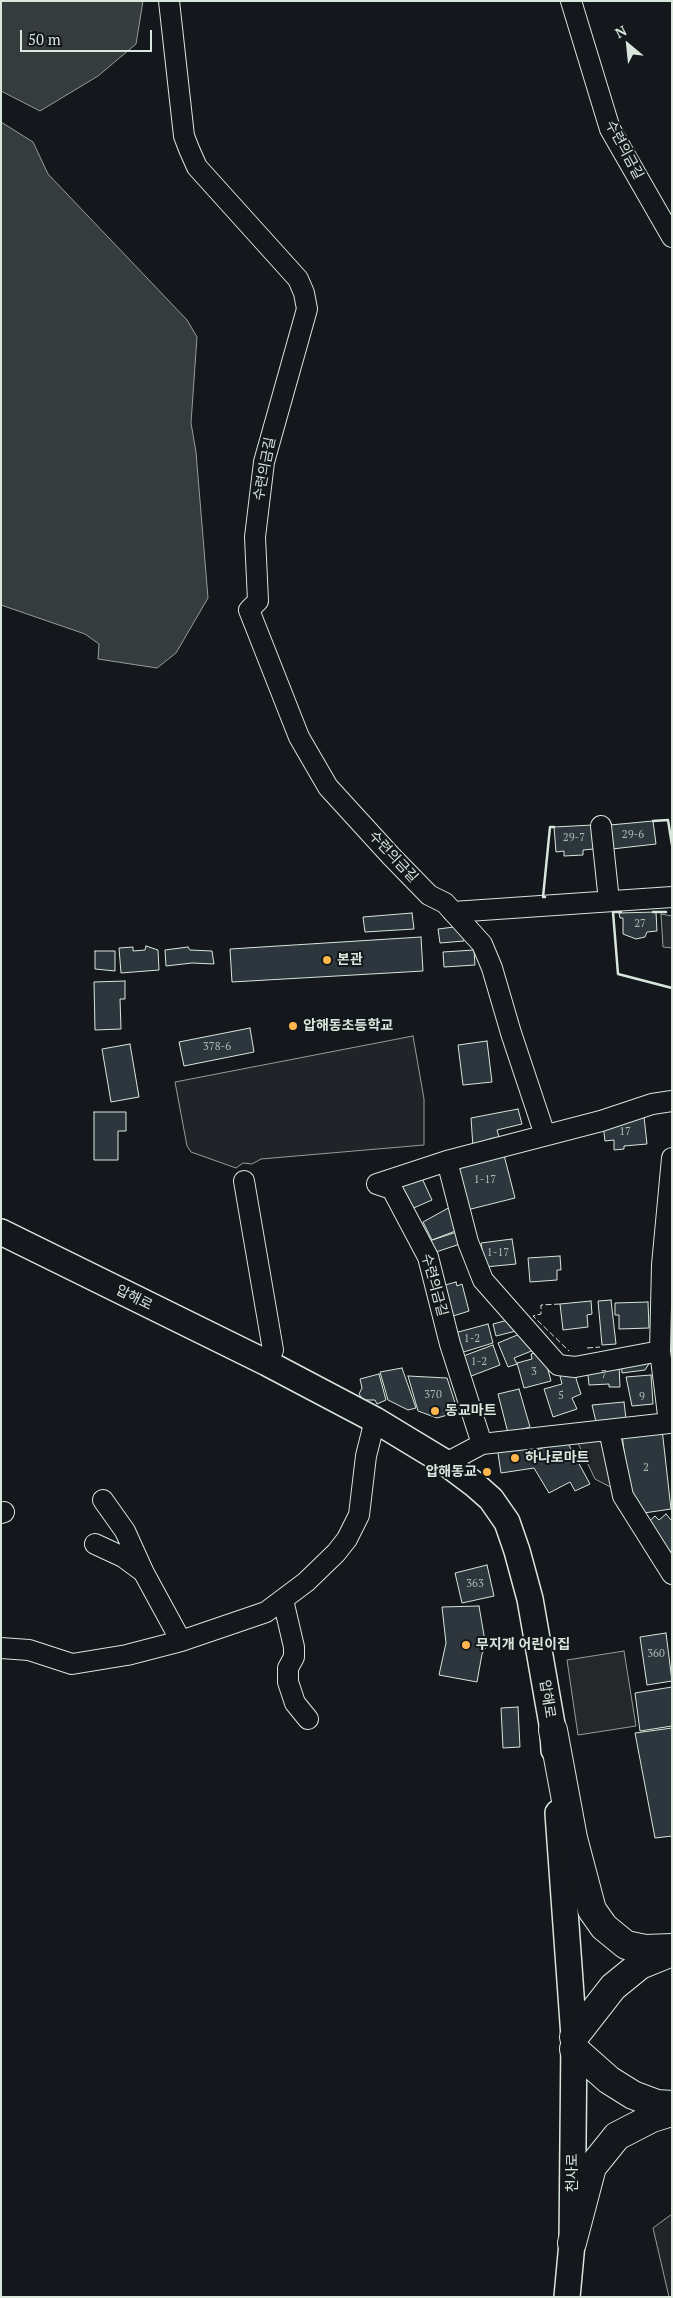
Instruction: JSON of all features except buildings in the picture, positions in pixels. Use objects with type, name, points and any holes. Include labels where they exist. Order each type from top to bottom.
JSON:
[{"type":"highway","points":[[553,1730],[573,1838],[592,1910],[604,1927],[626,1945],[645,1949],[672,1948]]},
{"type":"highway","points":[[672,1952],[640,1965],[613,1987],[574,2044],[609,2080],[633,2095],[657,2104],[672,2105]]},
{"type":"highway","points":[[572,2243],[592,2167],[617,2136],[652,2118],[672,2112]]},
{"type":"main road","name":"압해로","points":[[1,1232],[267,1363],[374,1420],[446,1463],[491,1499],[507,1522],[530,1599],[553,1730],[574,2044]]},
{"type":"main road","name":"천사로","points":[[567,2297],[572,2243],[574,2044]]},
{"type":"street","name":"수련의금길","points":[[169,1],[184,136],[197,167],[298,279],[304,292],[307,309],[264,462],[255,537],[258,602],[248,610],[299,737],[328,787],[430,895],[445,903],[482,944],[492,968],[511,1033],[545,1135]]},
{"type":"street","name":"수련의금길","points":[[571,1],[610,129],[672,236]]},
{"type":"street","points":[[601,826],[609,901]]},
{"type":"street","points":[[453,912],[672,897]]},
{"type":"street","name":"수련의금길","points":[[482,1444],[450,1344],[428,1257],[392,1189],[377,1184],[447,1161],[600,1121],[652,1104],[672,1101]]},
{"type":"street","points":[[446,1463],[482,1444],[671,1422],[660,1350],[662,1265],[672,1158]]},
{"type":"street","points":[[447,1161],[468,1242],[483,1280],[558,1365],[575,1368],[660,1350]]},
{"type":"street","points":[[244,1180],[273,1350],[267,1363]]},
{"type":"street","points":[[1,1648],[29,1650],[72,1664],[127,1655],[182,1641],[266,1612],[283,1600],[336,1553],[347,1539],[359,1515],[366,1456],[374,1420]]},
{"type":"street","points":[[609,1430],[623,1496],[672,1574]]},
{"type":"street","points":[[103,1500],[126,1530],[144,1572],[182,1641]]},
{"type":"street","points":[[95,1544],[123,1557],[144,1572]]},
{"type":"street","points":[[283,1600],[294,1647],[294,1657],[288,1668],[290,1691],[295,1703],[308,1719]]},
{"type":"shaded area","points":[[1,1],[143,1],[136,44],[98,76],[40,111],[1,91]]},
{"type":"shaded area","points":[[1,122],[33,142],[48,174],[187,320],[197,337],[191,423],[196,452],[208,598],[176,653],[157,668],[98,659],[99,644],[85,634],[1,605]]},
{"type":"shaded area","points":[[661,914],[672,916],[672,948],[663,947]]},
{"type":"shaded area","points":[[413,1036],[424,1099],[424,1145],[261,1159],[252,1164],[243,1163],[236,1168],[191,1152],[187,1146],[175,1082]]},
{"type":"shaded area","points":[[604,1436],[616,1490],[595,1479],[576,1439]]},
{"type":"shaded area","points":[[624,1651],[636,1726],[578,1735],[567,1660]]},
{"type":"shaded area","points":[[672,2214],[672,2297],[669,2297],[653,2228]]},
{"type":"fence","points":[[560,1304],[541,1305],[541,1314],[533,1316],[569,1351]]},
{"type":"fence","points":[[587,1348],[600,1347]]},
{"type":"wall","points":[[653,821],[668,820],[672,845]]},
{"type":"wall","points":[[545,897],[543,897],[550,827],[554,827]]},
{"type":"wall","points":[[621,912],[613,912],[618,974],[672,988]]},
{"type":"wall","points":[[653,912],[666,912]]},
{"type":"place","name":"본관","points":[[327,960]]},
{"type":"place","name":"압해동초등학교","points":[[293,1026]]},
{"type":"place","name":"동교마트","points":[[435,1411]]},
{"type":"place","name":"하나로마트","points":[[515,1458]]},
{"type":"place","name":"압해동교","points":[[487,1472]]},
{"type":"place","name":"무지개 어린이집","points":[[466,1645]]}]
